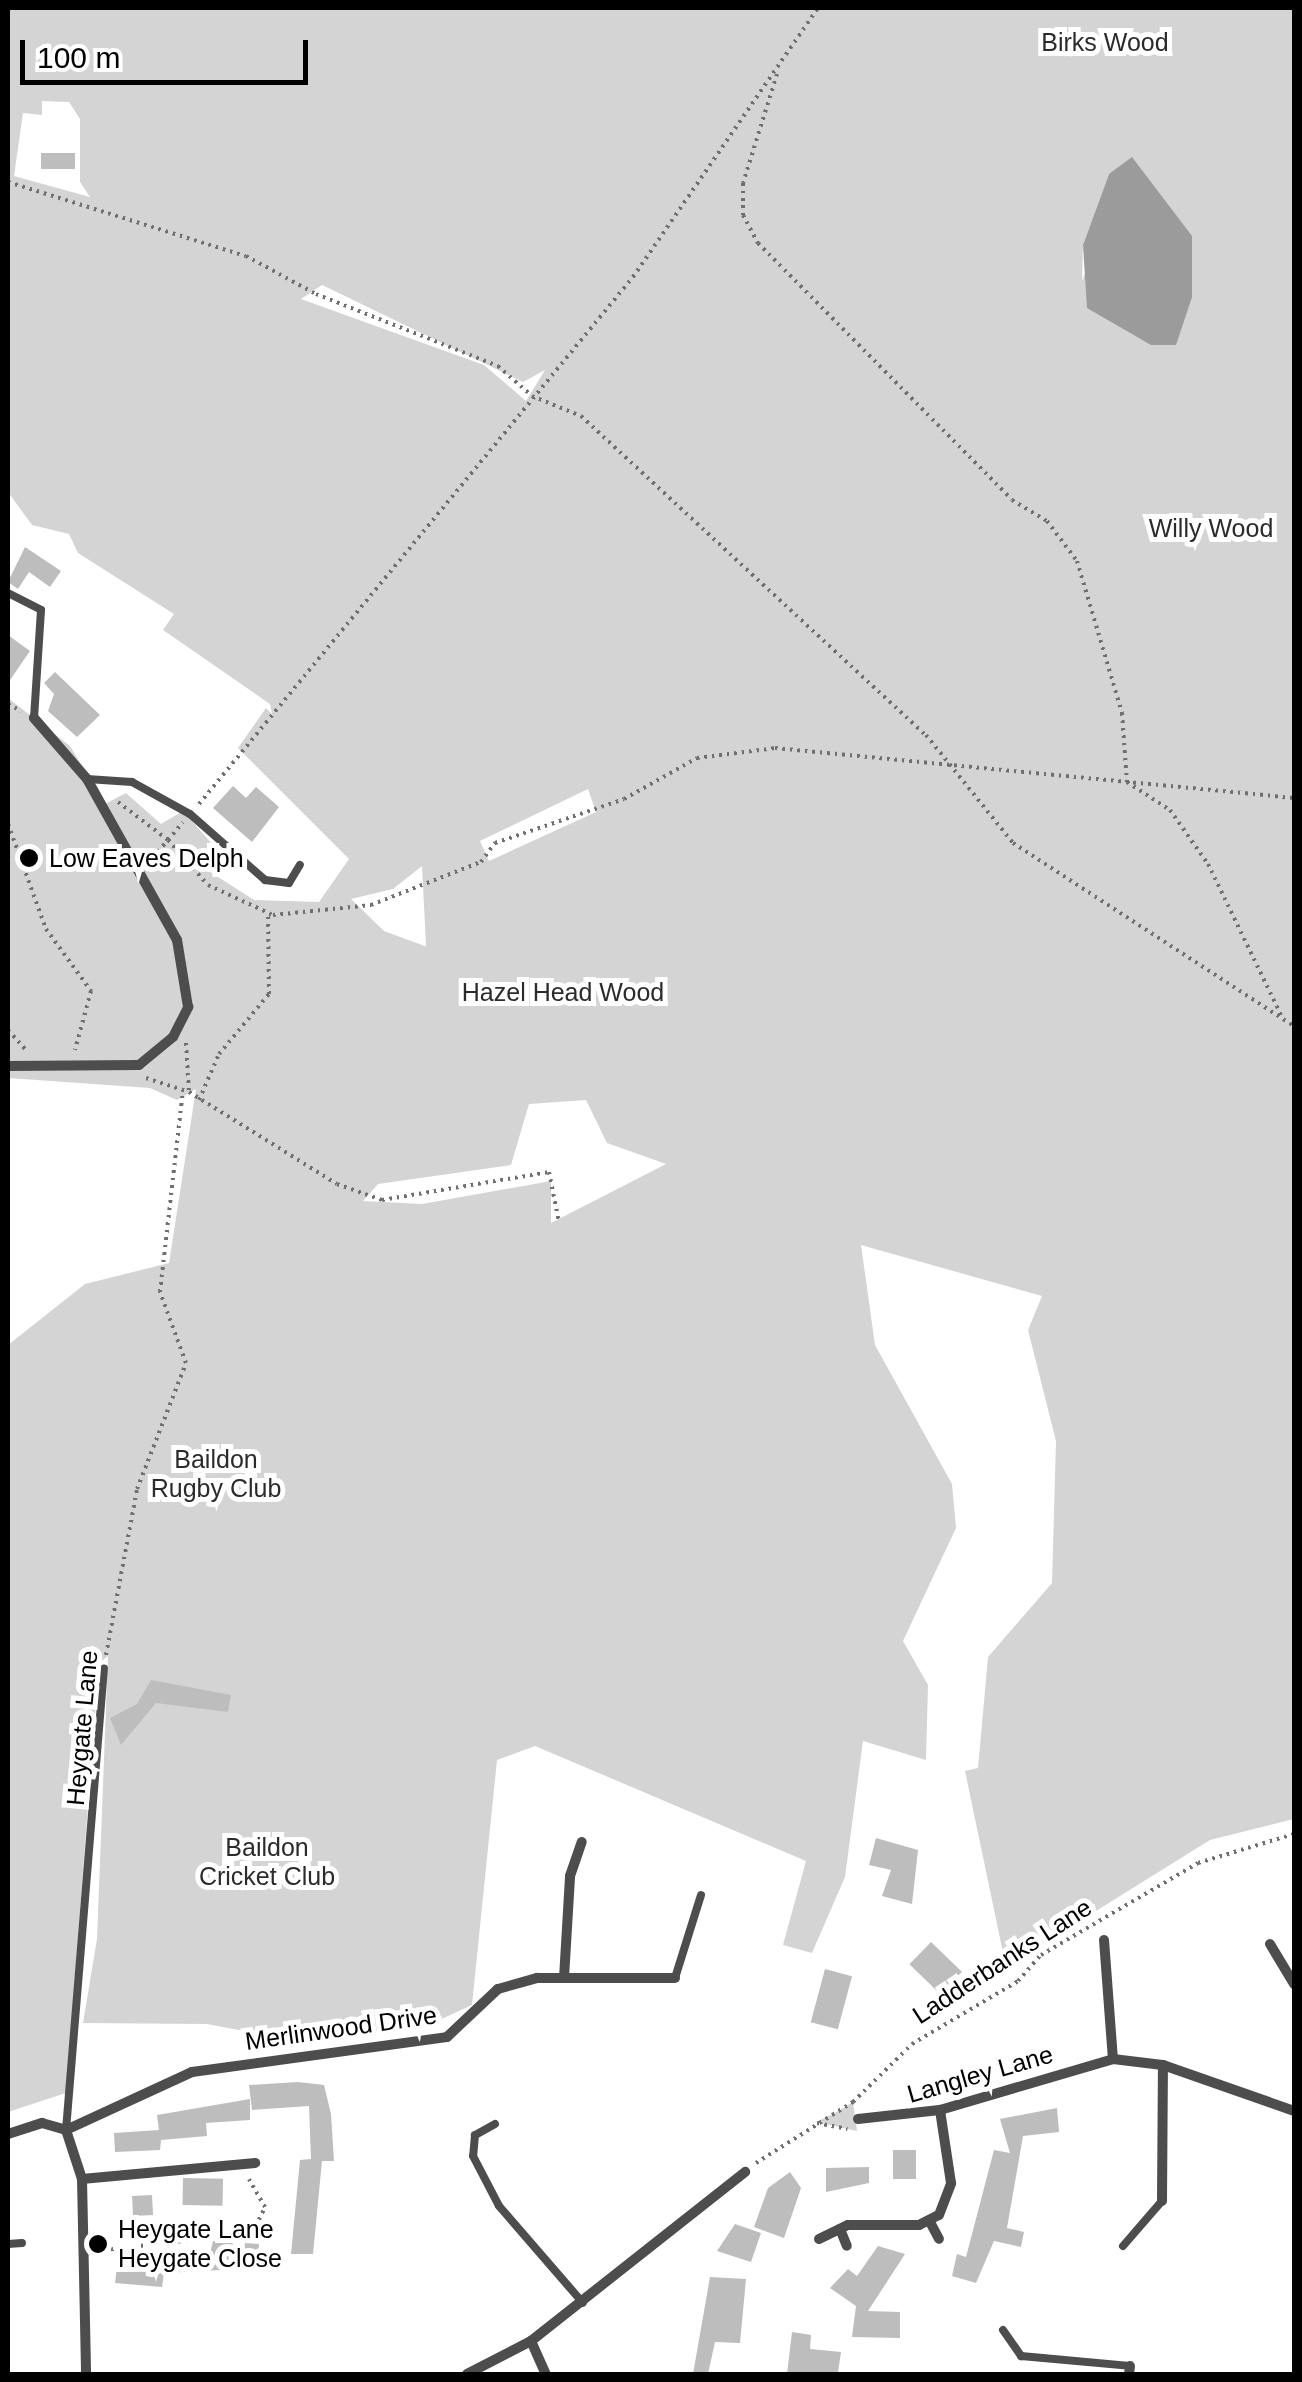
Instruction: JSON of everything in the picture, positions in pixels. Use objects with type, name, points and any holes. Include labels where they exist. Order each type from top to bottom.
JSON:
[{"type":"street","points":[[8,1066],[122,1070],[174,1037],[188,1007],[176,940],[136,875],[86,779],[34,718]]},
{"type":"street","points":[[564,1978],[570,1876],[582,1842]]},
{"type":"street","points":[[1104,1940],[1113,2059]]},
{"type":"street","points":[[1270,1944],[1294,1984]]},
{"type":"street","name":"Merlinwood Drive","points":[[66,2130],[192,2072],[447,2037],[498,1989],[564,1978],[676,1978]]},
{"type":"street","name":"Langley Lane","points":[[858,2119],[940,2110],[1113,2059],[1164,2065],[1294,2112]]},
{"type":"street","points":[[1162,2201],[1164,2065]]},
{"type":"street","points":[[930,2222],[951,2183],[940,2110]]},
{"type":"street","points":[[8,2134],[42,2123],[66,2130]]},
{"type":"street","name":"Heygate Lane","points":[[66,2130],[82,2178],[86,2374]]},
{"type":"street","points":[[82,2178],[255,2163]]},
{"type":"street","points":[[467,2374],[531,2341],[584,2303],[745,2172]]},
{"type":"street","points":[[819,2239],[840,2229],[930,2222]]},
{"type":"street","points":[[930,2222],[938,2239]]},
{"type":"street","points":[[840,2229],[846,2246]]},
{"type":"street","points":[[531,2341],[546,2374]]},
{"type":"lane","points":[[8,593],[41,610],[34,718]]},
{"type":"lane","points":[[86,779],[132,782],[190,814],[265,880],[289,883],[300,865]]},
{"type":"lane","name":"Heygate Lane","points":[[66,2130],[104,1669]]},
{"type":"lane","points":[[676,1978],[702,1895]]},
{"type":"lane","points":[[495,2124],[475,2135],[473,2156],[500,2206],[584,2303]]},
{"type":"lane","points":[[1123,2246],[1162,2201]]},
{"type":"lane","points":[[8,2244],[22,2243]]},
{"type":"lane","points":[[1003,2330],[1021,2356],[1130,2370]]},
{"type":"path","points":[[136,875],[634,277],[818,8]]},
{"type":"path","points":[[779,69],[743,182],[743,215],[758,243],[1012,500],[1047,521],[1077,561],[1122,712],[1127,782]]},
{"type":"path","points":[[8,182],[246,256],[316,294],[498,366],[532,396],[581,416],[926,734],[1013,843],[1294,1026]]},
{"type":"path","points":[[114,799],[168,840],[208,884],[268,914],[402,894],[480,862],[494,843],[624,799],[697,758],[775,748],[951,769],[1294,798]]},
{"type":"path","points":[[1127,782],[1170,810],[1208,864],[1284,1019]]},
{"type":"path","points":[[8,824],[46,928],[91,991],[66,1068]]},
{"type":"path","points":[[200,1100],[220,1054],[269,994],[268,914]]},
{"type":"path","name":"Heygate Lane","points":[[104,1669],[137,1490],[186,1363],[160,1292],[185,1093],[188,1007]]},
{"type":"path","points":[[122,1070],[200,1100],[337,1184],[382,1200],[549,1172],[558,1222]]},
{"type":"path","name":"Ladderbanks Lane","points":[[745,2172],[816,2122],[853,2102],[912,2044],[1018,1981],[1041,1954],[1198,1863],[1294,1834]]},
{"type":"path","points":[[816,2122],[857,2131],[858,2119]]},
{"type":"path","points":[[84,2253],[252,2233],[265,2207],[236,2164]]},
{"type":"green space","points":[[8,8],[1294,8],[1294,1819],[1210,1840],[1006,1967],[965,1771],[978,1768],[988,1657],[1052,1583],[1056,1441],[1028,1330],[1042,1296],[861,1245],[875,1345],[952,1484],[956,1528],[903,1641],[928,1685],[926,1760],[863,1741],[845,1877],[812,1953],[783,1945],[806,1861],[535,1746],[497,1760],[472,2005],[424,2027],[282,2038],[207,2024],[83,2023],[97,1939],[108,1656],[99,1663],[66,2093],[8,2112],[8,1345],[85,1284],[169,1263],[196,1089],[177,1100],[150,1088],[8,1078],[8,698],[70,746],[105,804],[126,793],[161,824],[183,811],[213,845],[201,866],[254,900],[319,902],[349,859],[238,748],[266,708],[272,714],[270,704],[163,630],[174,614],[78,553],[69,534],[32,525],[8,492]],"holes":[[[42,101],[69,102],[80,119],[80,182],[90,197],[14,176],[23,113],[42,115]],[[1125,167],[1082,281],[1083,245],[1109,174]],[[322,285],[523,382],[545,370],[526,401],[484,365],[301,299]],[[588,789],[596,812],[489,861],[480,841]],[[422,866],[426,946],[384,931],[351,899],[393,889]],[[586,1100],[607,1143],[666,1164],[551,1223],[551,1181],[422,1204],[363,1201],[378,1184],[511,1165],[529,1104]]]},
{"type":"green space","points":[[853,2102],[857,2131],[816,2122],[833,2114]]},
{"type":"shaded area","points":[[1132,157],[1192,236],[1192,297],[1176,345],[1151,345],[1087,308],[1083,245],[1109,174]]},
{"type":"building","points":[[41,153],[75,153],[75,169],[41,169]]},
{"type":"building","points":[[25,547],[61,571],[50,587],[29,572],[18,589],[8,582]]},
{"type":"building","points":[[8,635],[30,651],[8,683]]},
{"type":"building","points":[[55,672],[100,715],[77,737],[48,711],[54,694],[44,683]]},
{"type":"building","points":[[233,786],[246,798],[256,787],[279,807],[252,842],[213,808]]},
{"type":"building","points":[[151,1680],[231,1695],[228,1712],[156,1703],[121,1745],[110,1718],[137,1704]]},
{"type":"building","points":[[876,1838],[918,1850],[912,1904],[882,1896],[891,1870],[869,1865]]},
{"type":"building","points":[[931,1942],[962,1972],[940,1994],[909,1964]]},
{"type":"building","points":[[825,1969],[852,1976],[838,2029],[811,2022]]},
{"type":"building","points":[[249,2085],[324,2085],[331,2114],[334,2161],[322,2161],[313,2254],[291,2254],[300,2160],[311,2159],[309,2106],[252,2110]]},
{"type":"building","points":[[250,2099],[250,2120],[206,2123],[207,2136],[161,2140],[160,2150],[115,2152],[114,2133],[159,2130],[157,2115]]},
{"type":"building","points":[[1057,2108],[1059,2132],[1023,2136],[1007,2228],[1024,2232],[1021,2247],[994,2241],[976,2283],[952,2276],[957,2254],[966,2257],[994,2150],[1010,2153],[1000,2119]]},
{"type":"building","points":[[893,2150],[916,2150],[916,2179],[893,2179]]},
{"type":"building","points":[[869,2167],[869,2183],[826,2192],[826,2168]]},
{"type":"building","points":[[790,2172],[801,2188],[784,2238],[754,2227],[768,2188]]},
{"type":"building","points":[[183,2178],[223,2179],[223,2206],[183,2205]]},
{"type":"building","points":[[152,2195],[153,2215],[133,2216],[132,2196]]},
{"type":"building","points":[[735,2224],[761,2233],[751,2262],[717,2251]]},
{"type":"building","points":[[213,2241],[259,2244],[258,2268],[164,2273],[162,2287],[115,2283],[118,2259],[210,2253]]},
{"type":"building","points":[[878,2246],[905,2254],[868,2311],[900,2312],[900,2338],[852,2337],[856,2306],[830,2288],[848,2269],[857,2276]]},
{"type":"building","points":[[710,2277],[746,2279],[740,2343],[715,2342],[708,2374],[693,2374]]},
{"type":"building","points":[[792,2332],[811,2335],[810,2349],[841,2352],[838,2372],[787,2374]]},
{"type":"place","name":"Low Eaves Delph","points":[[29,858]]},
{"type":"place","name":"Heygate Lane Heygate Close","points":[[98,2244]]},
{"type":"park label","name":"Birks Wood","points":[[1105,42]]},
{"type":"park label","name":"Willy Wood","points":[[1211,528]]},
{"type":"park label","name":"Hazel Head Wood","points":[[563,992]]},
{"type":"park label","name":"Baildon Rugby Club","points":[[216,1474]]},
{"type":"park label","name":"Baildon Cricket Club","points":[[267,1862]]}]
